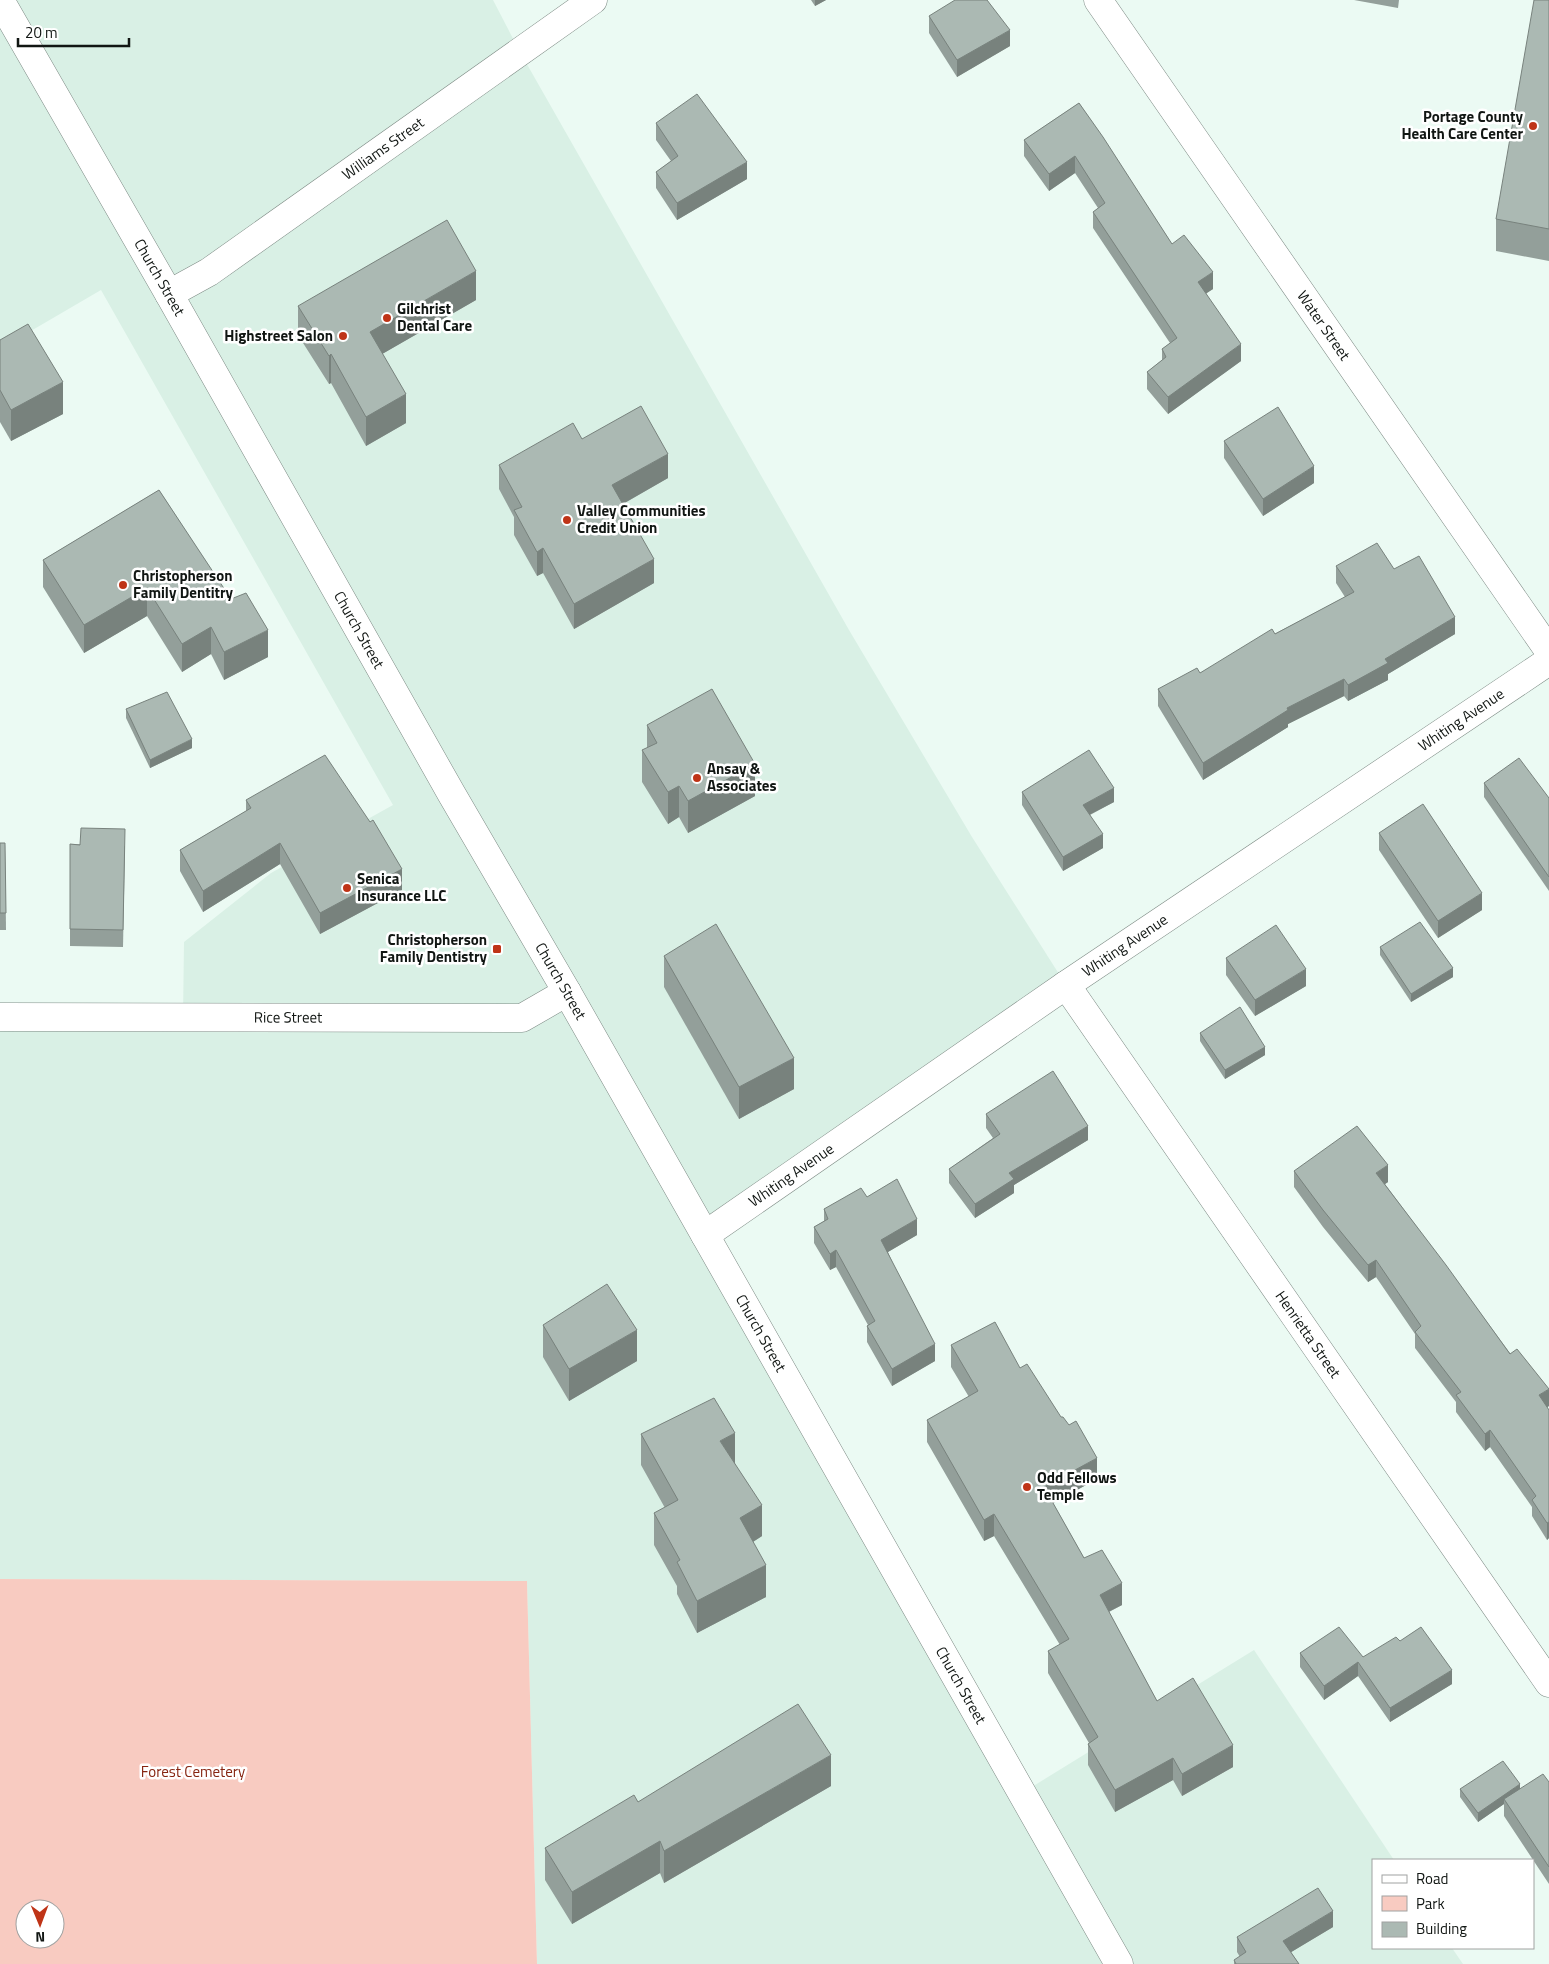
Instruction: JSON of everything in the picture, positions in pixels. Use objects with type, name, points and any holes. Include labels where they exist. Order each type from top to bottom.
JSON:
[{"type":"street","name":"Church Street","points":[[0,0],[169,294],[451,793],[567,992],[1119,1964]]},
{"type":"street","name":"Williams Street","points":[[169,294],[220,265],[593,0]]},
{"type":"street","name":"Water Street","points":[[1098,0],[1549,651]]},
{"type":"street","name":"Whiting Avenue","points":[[705,1236],[1066,985],[1549,661]]},
{"type":"street","name":"Henrietta Street","points":[[1066,985],[1549,1683]]},
{"type":"street","name":"Rice Street","points":[[0,1017],[522,1018],[567,992]]},
{"type":"shaded area","points":[[0,0],[493,0],[520,52],[849,630],[972,837],[1066,985],[705,1235],[1022,1793],[1254,1650],[1393,1859],[1372,1859],[1372,1949],[1453,1949],[1463,1964],[537,1964],[527,1581],[0,1579],[0,1017],[183,1018],[184,942],[271,873],[393,805],[101,290],[0,349]]},
{"type":"green space","name":"Forest Cemetery","points":[[0,1579],[527,1581],[537,1964],[0,1964]]},
{"type":"building","points":[[955,0],[987,0],[1010,30],[957,60],[929,16]]},
{"type":"building","name":"Portage County Health Care Center","points":[[1534,0],[1549,0],[1549,229],[1496,219]]},
{"type":"building","points":[[697,94],[747,162],[677,203],[656,172],[678,156],[656,123]]},
{"type":"building","points":[[1079,103],[1172,244],[1184,235],[1213,272],[1198,282],[1241,344],[1168,397],[1147,372],[1166,357],[1162,349],[1177,338],[1093,212],[1105,203],[1075,156],[1049,174],[1024,140]]},
{"type":"building","points":[[447,220],[476,271],[370,332],[406,394],[366,417],[331,354],[329,356],[298,306]]},
{"type":"building","points":[[28,324],[63,382],[11,410],[0,390],[0,340]]},
{"type":"building","name":"Valley Communities Credit Union","points":[[641,406],[668,454],[612,485],[654,559],[574,604],[543,548],[537,552],[514,510],[522,507],[499,465],[573,423],[582,439]]},
{"type":"building","points":[[1278,407],[1314,466],[1263,499],[1224,441]]},
{"type":"building","points":[[159,490],[231,599],[246,593],[268,630],[224,652],[211,627],[182,644],[147,588],[84,625],[43,560]]},
{"type":"building","points":[[1377,543],[1394,569],[1419,556],[1455,617],[1385,659],[1388,663],[1348,685],[1344,679],[1287,708],[1288,710],[1203,763],[1158,689],[1197,668],[1200,673],[1272,629],[1275,634],[1354,592],[1336,566]]},
{"type":"building","points":[[712,689],[755,764],[688,801],[679,786],[668,792],[642,750],[657,743],[647,725]]},
{"type":"building","points":[[167,692],[192,739],[150,760],[126,709]]},
{"type":"building","points":[[1089,750],[1114,788],[1083,805],[1103,834],[1063,857],[1022,792]]},
{"type":"building","points":[[325,755],[370,822],[373,820],[402,869],[320,913],[280,843],[203,891],[180,850],[251,808],[246,800]]},
{"type":"building","points":[[1519,758],[1549,798],[1549,877],[1484,783]]},
{"type":"building","points":[[1423,804],[1482,893],[1438,921],[1379,833]]},
{"type":"building","points":[[81,828],[125,829],[123,930],[70,929],[70,844],[80,845]]},
{"type":"building","points":[[0,843],[5,843],[6,913],[0,913]]},
{"type":"building","points":[[1420,922],[1453,968],[1411,994],[1380,947]]},
{"type":"building","points":[[716,924],[794,1058],[739,1087],[664,956]]},
{"type":"building","points":[[1276,925],[1306,969],[1255,1000],[1226,958]]},
{"type":"building","points":[[1240,1007],[1265,1047],[1225,1070],[1200,1033]]},
{"type":"building","points":[[1053,1071],[1088,1126],[1009,1173],[1014,1179],[975,1204],[949,1169],[1000,1134],[986,1114]]},
{"type":"building","points":[[1357,1126],[1388,1165],[1376,1173],[1446,1265],[1510,1354],[1517,1349],[1549,1389],[1539,1395],[1549,1410],[1549,1522],[1547,1523],[1532,1500],[1536,1496],[1490,1430],[1485,1434],[1456,1395],[1461,1392],[1415,1332],[1421,1326],[1376,1260],[1368,1265],[1294,1171]]},
{"type":"building","points":[[897,1179],[917,1219],[881,1240],[935,1344],[892,1369],[867,1326],[875,1321],[836,1250],[830,1254],[814,1227],[828,1219],[824,1209],[861,1188],[867,1197]]},
{"type":"building","points":[[607,1284],[637,1330],[569,1369],[543,1325]]},
{"type":"building","points":[[995,1322],[1020,1368],[1027,1364],[1061,1417],[1069,1425],[1076,1421],[1097,1458],[1044,1487],[1084,1558],[1102,1550],[1122,1583],[1100,1595],[1157,1701],[1193,1678],[1233,1745],[1182,1774],[1173,1758],[1115,1790],[1088,1744],[1098,1737],[1048,1651],[1069,1639],[994,1514],[984,1520],[927,1420],[978,1391],[951,1345]]},
{"type":"building","points":[[714,1398],[735,1433],[720,1441],[762,1505],[740,1518],[766,1565],[697,1601],[677,1562],[680,1560],[654,1513],[678,1500],[641,1434]]},
{"type":"building","points":[[1339,1627],[1363,1657],[1396,1637],[1400,1641],[1421,1627],[1452,1670],[1390,1708],[1358,1662],[1324,1686],[1300,1653]]},
{"type":"building","points":[[798,1704],[831,1755],[664,1851],[660,1841],[572,1892],[545,1848],[634,1795],[638,1802]]},
{"type":"building","points":[[1503,1761],[1520,1784],[1478,1813],[1460,1789]]},
{"type":"building","points":[[1543,1774],[1549,1782],[1549,1867],[1504,1799]]},
{"type":"building","points":[[1318,1888],[1333,1911],[1283,1941],[1299,1964],[1236,1964],[1234,1960],[1246,1952],[1237,1937]]},
{"type":"place","name":"Portage County Health Care Center","points":[[1533,126]]},
{"type":"place","name":"Gilchrist Dental Care","points":[[387,318]]},
{"type":"place","name":"Highstreet Salon","points":[[343,336]]},
{"type":"place","name":"Valley Communities Credit Union","points":[[567,520]]},
{"type":"place","name":"Christopherson Family Dentitry","points":[[123,585]]},
{"type":"place","name":"Ansay & Associates","points":[[697,778]]},
{"type":"place","name":"Senica Insurance LLC","points":[[347,888]]},
{"type":"place","name":"Christopherson Family Dentistry","points":[[497,949]]},
{"type":"place","name":"Odd Fellows Temple","points":[[1027,1487]]}]
